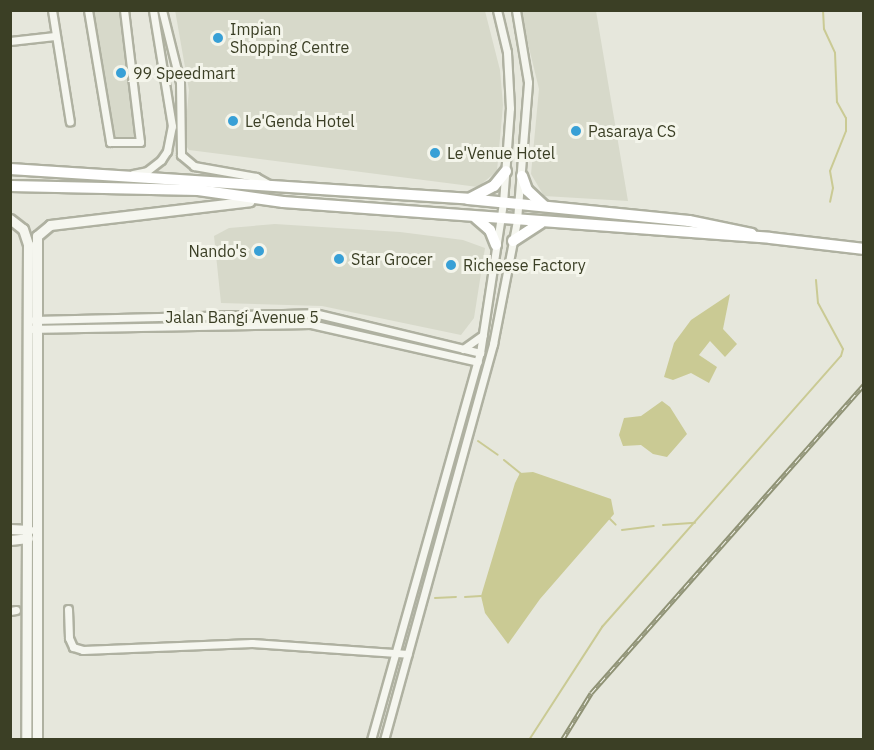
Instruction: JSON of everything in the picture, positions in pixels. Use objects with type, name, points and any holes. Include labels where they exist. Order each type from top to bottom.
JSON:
[{"type":"main road","points":[[10,169],[131,174],[273,186],[468,198],[689,221],[770,238]]},
{"type":"main road","points":[[468,198],[486,192],[506,171]]},
{"type":"main road","points":[[522,176],[527,190],[544,206]]},
{"type":"main road","points":[[10,186],[198,190],[283,202],[770,238],[864,249]]},
{"type":"main road","points":[[469,215],[485,224],[496,245]]},
{"type":"main road","points":[[513,241],[526,230],[547,222]]},
{"type":"street","points":[[52,10],[70,122]]},
{"type":"street","points":[[88,10],[110,142],[140,142],[124,10]]},
{"type":"street","points":[[131,174],[147,171],[160,160],[167,151],[172,126],[153,10]]},
{"type":"street","points":[[162,10],[180,82],[181,155],[194,166],[256,177],[273,186]]},
{"type":"street","points":[[484,378],[481,358],[503,203],[510,78],[497,10]]},
{"type":"street","points":[[384,740],[493,344],[517,220],[528,82],[516,10]]},
{"type":"street","points":[[10,41],[55,36]]},
{"type":"street","points":[[26,740],[25,529],[31,324],[37,236],[50,225],[141,216],[215,203],[283,202]]},
{"type":"street","points":[[10,219],[26,236],[31,324],[37,740]]},
{"type":"street","name":"Jalan Bangi Avenue 5","points":[[31,324],[314,313],[463,349],[481,358]]},
{"type":"street","name":"Jalan Bangi Avenue 5","points":[[31,324],[311,324],[464,359],[481,358]]},
{"type":"street","points":[[463,349],[483,335]]},
{"type":"street","points":[[371,740],[474,376],[481,358],[493,344]]},
{"type":"street","points":[[464,359],[474,376]]},
{"type":"street","points":[[454,441],[467,445]]},
{"type":"street","points":[[10,529],[25,529],[35,533]]},
{"type":"street","points":[[10,540],[25,540],[35,533]]},
{"type":"street","points":[[68,609],[69,638],[73,647],[83,650],[252,643],[408,654]]},
{"type":"shaded area","points":[[175,10],[485,11],[500,70],[503,105],[497,171],[478,187],[189,150],[184,143],[189,90]]},
{"type":"shaded area","points":[[91,11],[122,11],[137,139],[112,139]]},
{"type":"shaded area","name":"Pasaraya CS","points":[[520,11],[596,11],[628,201],[544,196],[531,174],[539,89]]},
{"type":"shaded area","points":[[275,224],[400,232],[463,240],[485,248],[474,318],[461,335],[322,306],[221,303],[214,236],[229,228]]},
{"type":"shaded area","points":[[730,294],[723,329],[737,344],[725,357],[710,341],[699,355],[717,367],[709,383],[691,373],[673,380],[664,377],[674,343],[691,320]]},
{"type":"shaded area","points":[[662,401],[670,407],[687,434],[667,457],[653,454],[641,445],[623,446],[619,435],[624,418],[641,416]]},
{"type":"shaded area","points":[[533,472],[611,499],[614,514],[540,599],[508,644],[485,613],[481,596],[515,483],[520,473]]},
{"type":"waterway","points":[[823,10],[824,29],[835,53],[837,102],[846,118],[846,131],[830,171],[833,188],[830,202]]},
{"type":"waterway","points":[[529,740],[602,627],[841,356],[843,349],[818,303],[816,280]]},
{"type":"waterway","points":[[478,441],[498,455]]},
{"type":"waterway","points":[[504,460],[520,473]]},
{"type":"waterway","points":[[610,519],[616,525]]},
{"type":"waterway","points":[[663,525],[695,523]]},
{"type":"waterway","points":[[622,530],[654,526]]},
{"type":"waterway","points":[[465,597],[481,596]]},
{"type":"waterway","points":[[435,598],[456,597]]},
{"type":"railway","points":[[562,740],[591,693],[864,384]]},
{"type":"place","name":"Impian Shopping Centre","points":[[218,38]]},
{"type":"place","name":"99 Speedmart","points":[[121,73]]},
{"type":"place","name":"Le'Genda Hotel","points":[[233,121]]},
{"type":"place","name":"Pasaraya CS","points":[[576,131]]},
{"type":"place","name":"Le'Venue Hotel","points":[[435,153]]},
{"type":"place","name":"Nando's","points":[[259,251]]},
{"type":"place","name":"Star Grocer","points":[[339,259]]},
{"type":"place","name":"Richeese Factory","points":[[451,265]]}]
